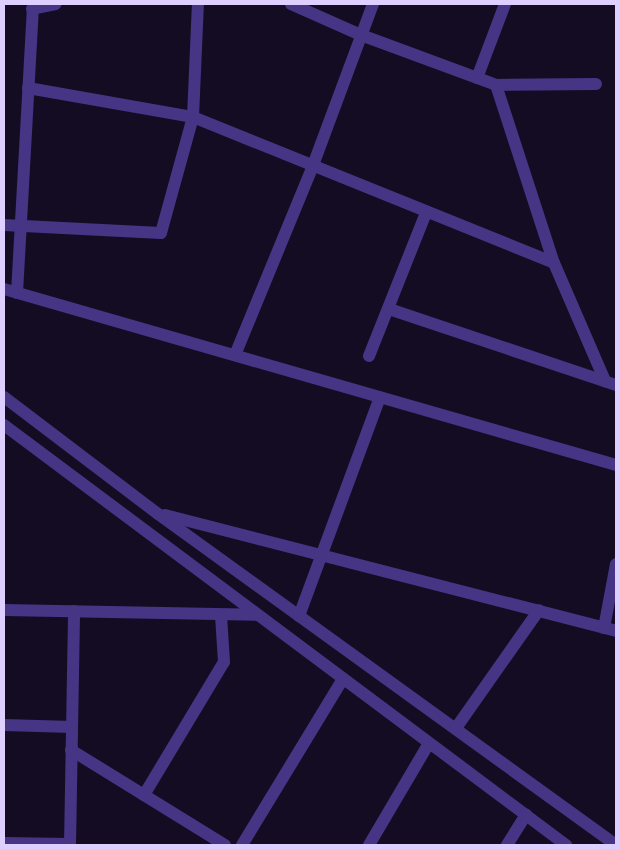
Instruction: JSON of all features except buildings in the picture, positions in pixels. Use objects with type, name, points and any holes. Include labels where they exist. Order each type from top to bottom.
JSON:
[{"type":"street","points":[[17,293],[23,225],[32,6],[55,4]]},
{"type":"street","points":[[4,225],[161,233],[192,117],[198,4]]},
{"type":"street","points":[[291,4],[361,36],[496,85],[596,84]]},
{"type":"street","points":[[235,356],[312,168],[373,4]]},
{"type":"street","points":[[477,78],[505,4]]},
{"type":"street","points":[[496,85],[554,264],[611,383]]},
{"type":"street","points":[[28,88],[192,117],[312,168],[554,264]]},
{"type":"street","points":[[369,356],[426,213]]},
{"type":"street","points":[[4,290],[616,465]]},
{"type":"street","points":[[389,309],[611,383]]},
{"type":"street","points":[[4,397],[158,514],[616,845]]},
{"type":"street","points":[[299,616],[380,397]]},
{"type":"street","points":[[4,426],[566,845]]},
{"type":"street","points":[[158,514],[322,553],[610,630],[616,564]]},
{"type":"street","points":[[4,610],[258,615]]},
{"type":"street","points":[[456,728],[539,610]]},
{"type":"street","points":[[4,843],[70,845],[74,611]]},
{"type":"street","points":[[144,795],[224,662],[221,615]]},
{"type":"street","points":[[242,845],[343,679]]},
{"type":"street","points":[[4,725],[72,727]]},
{"type":"street","points":[[369,845],[429,743]]},
{"type":"street","points":[[71,750],[225,845]]},
{"type":"street","points":[[507,845],[526,815]]}]
